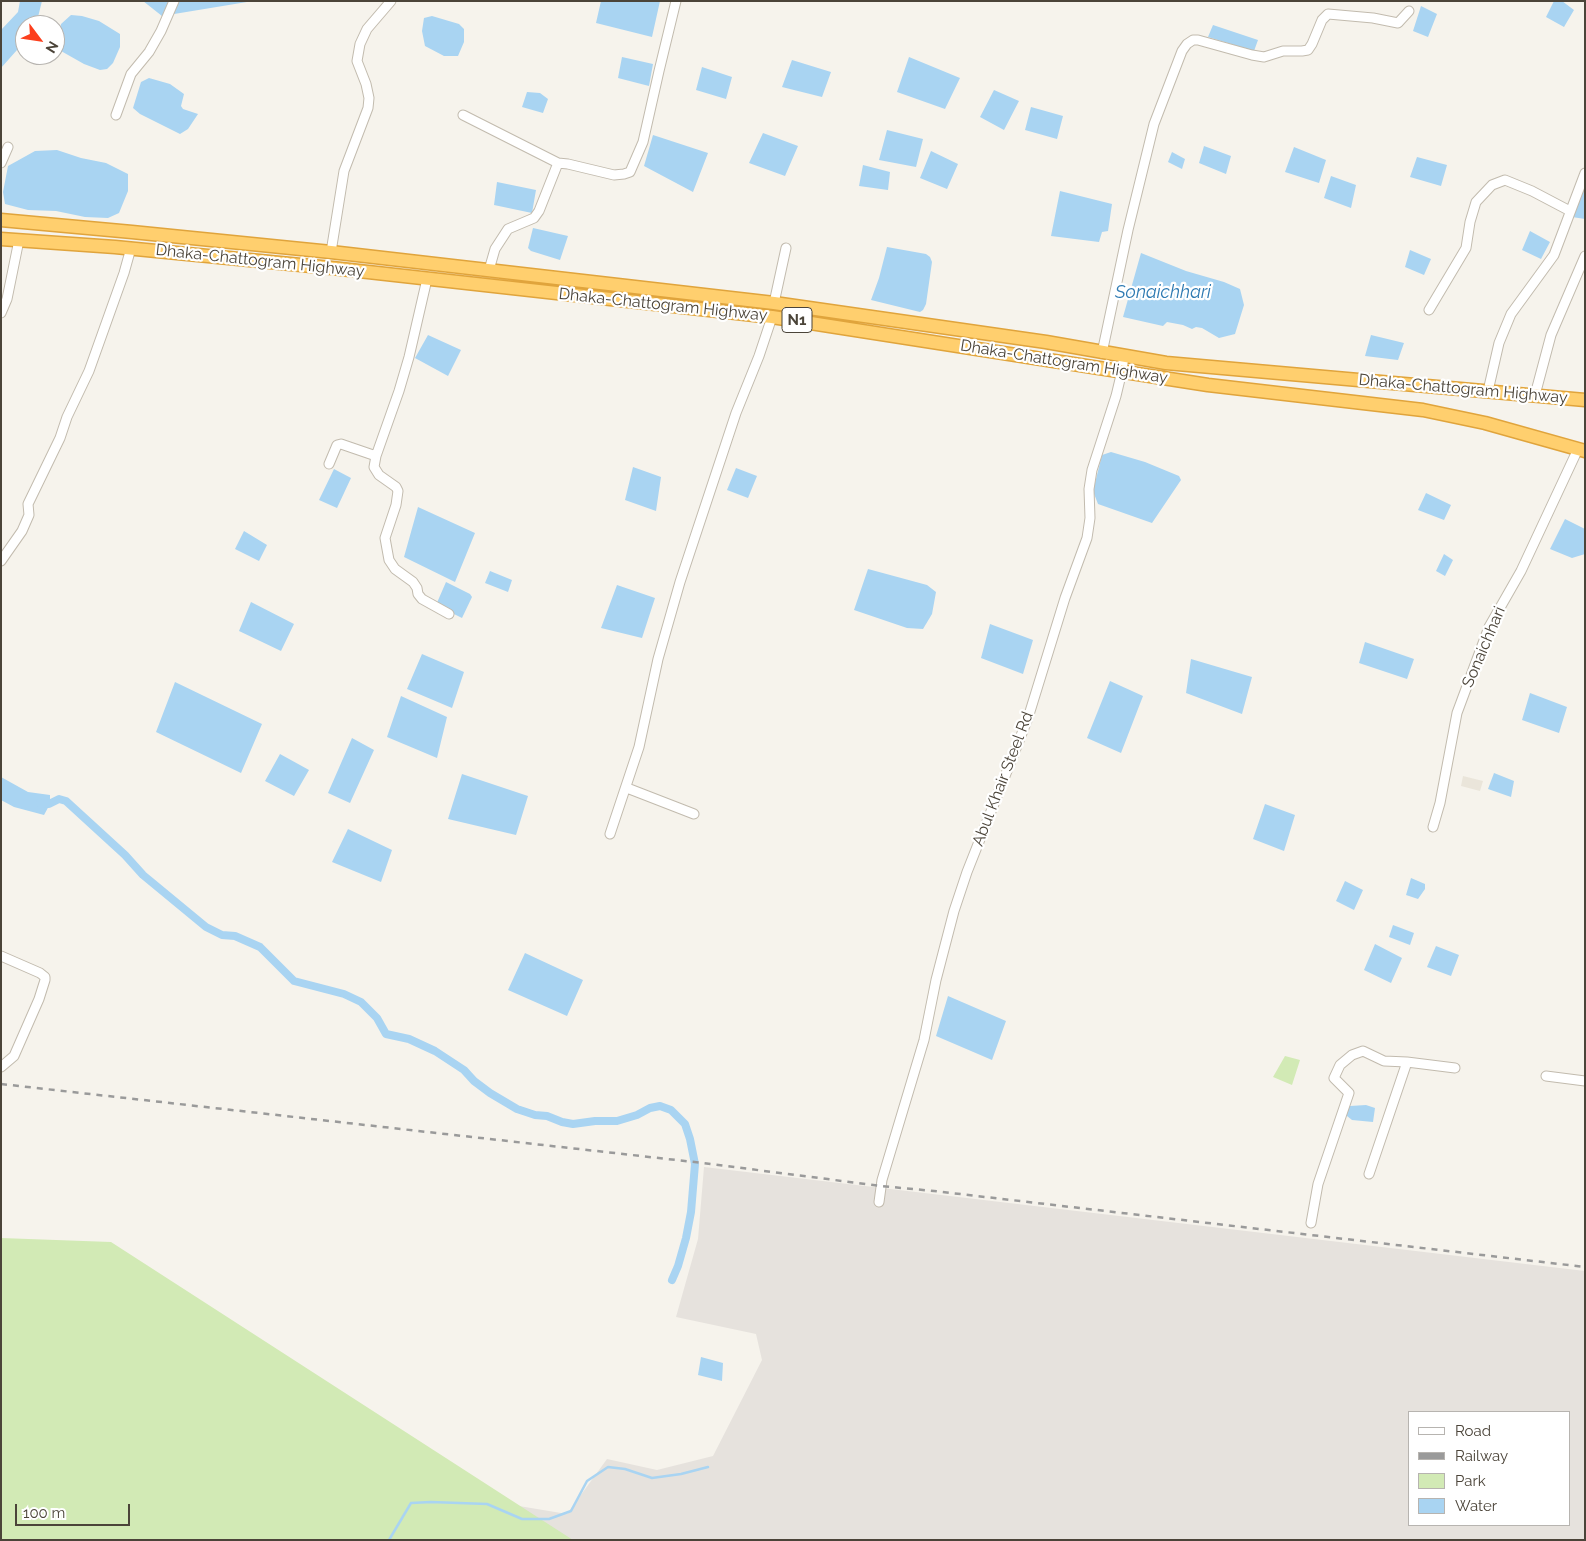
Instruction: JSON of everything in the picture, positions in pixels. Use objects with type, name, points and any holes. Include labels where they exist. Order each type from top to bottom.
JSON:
[{"type":"highway","name":"Dhaka-Chattogram Highway","points":[[1,220],[142,232],[331,252],[774,303],[1046,342],[1166,363],[1585,400]]},
{"type":"highway","name":"Dhaka-Chattogram Highway","points":[[1,239],[131,248],[332,268],[772,317],[1225,387],[1422,410],[1484,423],[1581,450]]},
{"type":"highway","points":[[1225,387],[1226,368]]},
{"type":"street","points":[[116,115],[131,74],[149,52],[161,31],[174,1]]},
{"type":"street","points":[[331,252],[344,171],[368,108],[369,98],[366,84],[357,61],[360,44],[367,29],[392,1]]},
{"type":"street","points":[[462,116],[558,163],[614,175],[630,172],[643,142],[676,1]]},
{"type":"street","points":[[1102,352],[1128,230],[1154,124],[1182,51],[1187,44],[1192,40],[1198,40],[1264,57],[1283,51],[1308,50],[1322,20],[1328,14],[1373,18],[1398,23],[1409,11]]},
{"type":"street","points":[[1,163],[8,147]]},
{"type":"street","points":[[489,270],[495,249],[508,229],[534,218],[539,211],[558,163]]},
{"type":"street","points":[[1488,391],[1499,343],[1512,314],[1554,255],[1585,173]]},
{"type":"street","points":[[1429,310],[1466,248],[1470,222],[1476,202],[1492,185],[1506,180],[1570,211]]},
{"type":"street","points":[[1,313],[19,240]]},
{"type":"street","points":[[1,561],[22,531],[29,515],[28,504],[60,438],[67,417],[89,371],[131,248]]},
{"type":"street","points":[[774,303],[786,248]]},
{"type":"street","points":[[1535,396],[1551,335],[1585,256]]},
{"type":"street","points":[[427,278],[409,357],[374,467],[379,475],[396,487],[398,491],[396,505],[385,538],[389,560],[395,569],[414,582],[422,599],[449,614]]},
{"type":"street","points":[[610,834],[627,788],[639,747],[658,659],[680,582],[736,413],[759,356],[772,317]]},
{"type":"street","name":"Abul Khair Steel Rd","points":[[879,1202],[882,1180],[924,1040],[936,980],[954,911],[967,872],[1031,709],[1065,598],[1087,538],[1090,518],[1089,489],[1092,470],[1122,371],[1124,356]]},
{"type":"street","points":[[329,464],[338,444],[376,456]]},
{"type":"street","name":"Sonaichhari","points":[[1433,827],[1440,803],[1457,713],[1490,626],[1521,571],[1581,450]]},
{"type":"street","points":[[627,788],[694,814]]},
{"type":"street","points":[[1,956],[45,977],[39,999],[14,1056],[1,1067]]},
{"type":"street","points":[[1311,1223],[1318,1184],[1348,1093],[1334,1078],[1340,1064],[1352,1055],[1362,1051],[1384,1061],[1455,1068]]},
{"type":"street","points":[[1369,1174],[1407,1062]]},
{"type":"street","points":[[1546,1076],[1585,1081]]},
{"type":"shaded area","points":[[1463,776],[1483,781],[1480,791],[1461,786]]},
{"type":"shaded area","points":[[704,1167],[1585,1271],[1585,1540],[403,1540],[435,1492],[567,1514],[607,1459],[657,1470],[713,1456],[762,1360],[756,1334],[676,1317],[698,1239]]},
{"type":"green space","points":[[1285,1056],[1300,1060],[1292,1085],[1273,1077]]},
{"type":"green space","points":[[1,1238],[111,1242],[573,1540],[1,1540]]},
{"type":"water","points":[[20,1],[42,1],[38,15],[15,15],[18,12]]},
{"type":"water","points":[[143,1],[253,1],[162,16]]},
{"type":"water","points":[[601,1],[660,1],[652,37],[596,23]]},
{"type":"water","points":[[1554,1],[1562,1],[1574,10],[1564,27],[1546,17]]},
{"type":"water","points":[[1421,6],[1437,14],[1428,37],[1413,31]]},
{"type":"water","points":[[15,15],[15,52],[1,68],[1,30]]},
{"type":"water","points":[[71,15],[82,16],[99,21],[120,34],[120,47],[113,63],[107,69],[100,70],[65,53],[65,20]]},
{"type":"water","points":[[432,16],[459,24],[464,29],[464,42],[458,56],[444,56],[425,46],[422,31],[424,18]]},
{"type":"water","points":[[1213,25],[1258,40],[1254,51],[1208,37]]},
{"type":"water","points":[[622,57],[653,64],[649,86],[618,78]]},
{"type":"water","points":[[909,57],[960,78],[945,109],[897,92]]},
{"type":"water","points":[[792,60],[831,72],[822,97],[782,87]]},
{"type":"water","points":[[702,67],[732,77],[726,99],[696,90]]},
{"type":"water","points":[[149,78],[170,84],[184,94],[181,106],[183,109],[198,114],[188,129],[180,134],[140,114],[133,108],[141,82]]},
{"type":"water","points":[[994,90],[1019,101],[1004,130],[980,117]]},
{"type":"water","points":[[527,92],[540,93],[548,99],[543,113],[522,107]]},
{"type":"water","points":[[1031,107],[1063,116],[1057,139],[1025,130]]},
{"type":"water","points":[[887,130],[923,139],[916,167],[879,160]]},
{"type":"water","points":[[763,133],[798,146],[785,176],[749,163]]},
{"type":"water","points":[[653,135],[708,153],[693,192],[644,166]]},
{"type":"water","points":[[1204,146],[1231,156],[1226,174],[1199,163]]},
{"type":"water","points":[[1294,147],[1326,160],[1319,183],[1285,172]]},
{"type":"water","points":[[57,150],[81,158],[106,163],[128,174],[128,191],[119,213],[108,218],[85,217],[56,211],[28,210],[5,204],[3,192],[8,166],[35,151]]},
{"type":"water","points":[[931,151],[958,164],[947,189],[920,178]]},
{"type":"water","points":[[1172,152],[1185,159],[1182,169],[1168,162]]},
{"type":"water","points":[[1417,157],[1447,165],[1441,186],[1410,177]]},
{"type":"water","points":[[863,165],[890,172],[888,190],[859,186]]},
{"type":"water","points":[[1331,176],[1356,185],[1351,208],[1324,198]]},
{"type":"water","points":[[497,182],[536,190],[532,213],[494,205]]},
{"type":"water","points":[[1585,185],[1585,219],[1572,217]]},
{"type":"water","points":[[1060,191],[1112,204],[1108,231],[1102,232],[1099,242],[1051,236]]},
{"type":"water","points":[[533,228],[568,236],[560,260],[531,251],[528,248]]},
{"type":"water","points":[[1530,231],[1550,242],[1541,259],[1522,250]]},
{"type":"water","points":[[887,247],[926,254],[930,257],[932,262],[926,304],[920,312],[871,300]]},
{"type":"water","points":[[1410,250],[1431,259],[1424,275],[1405,267]]},
{"type":"water","name":"Sonaichhari","points":[[1141,253],[1186,271],[1224,282],[1240,289],[1244,305],[1235,334],[1219,338],[1202,328],[1196,327],[1192,329],[1167,322],[1163,326],[1123,317]]},
{"type":"water","points":[[428,335],[461,350],[448,376],[415,358]]},
{"type":"water","points":[[1371,335],[1404,343],[1398,360],[1365,356]]},
{"type":"water","points":[[1111,452],[1145,462],[1179,476],[1181,480],[1152,523],[1098,504],[1093,491],[1102,455]]},
{"type":"water","points":[[633,467],[661,477],[656,511],[625,500]]},
{"type":"water","points":[[736,468],[757,476],[748,498],[727,490]]},
{"type":"water","points":[[334,469],[351,478],[337,508],[319,500]]},
{"type":"water","points":[[1426,493],[1451,505],[1444,520],[1418,510]]},
{"type":"water","points":[[418,507],[475,533],[455,582],[404,557]]},
{"type":"water","points":[[1565,519],[1585,529],[1585,554],[1572,558],[1550,549]]},
{"type":"water","points":[[244,531],[267,545],[259,561],[235,549]]},
{"type":"water","points":[[1444,554],[1453,560],[1445,576],[1436,571]]},
{"type":"water","points":[[868,569],[927,585],[936,592],[932,614],[923,629],[907,628],[854,610]]},
{"type":"water","points":[[490,571],[512,580],[508,592],[485,583]]},
{"type":"water","points":[[446,582],[470,594],[472,597],[462,618],[436,605]]},
{"type":"water","points":[[617,585],[655,598],[642,638],[601,628]]},
{"type":"water","points":[[251,602],[294,624],[281,651],[239,631]]},
{"type":"water","points":[[990,624],[1033,640],[1023,674],[981,658]]},
{"type":"water","points":[[1365,642],[1414,659],[1407,679],[1359,663]]},
{"type":"water","points":[[422,654],[464,672],[452,708],[407,689]]},
{"type":"water","points":[[1191,659],[1252,677],[1242,714],[1186,693]]},
{"type":"water","points":[[1110,681],[1143,696],[1121,753],[1087,738]]},
{"type":"water","points":[[175,682],[262,724],[241,773],[156,732]]},
{"type":"water","points":[[1530,693],[1567,707],[1559,733],[1522,720]]},
{"type":"water","points":[[401,696],[447,717],[437,758],[387,737]]},
{"type":"water","points":[[352,738],[374,750],[350,803],[328,793]]},
{"type":"water","points":[[280,754],[309,770],[294,796],[265,781]]},
{"type":"water","points":[[1494,773],[1514,781],[1511,797],[1488,789]]},
{"type":"water","points":[[462,774],[528,796],[516,835],[448,819]]},
{"type":"water","points":[[1,777],[28,792],[50,795],[50,804],[44,815],[14,807],[1,800]]},
{"type":"water","points":[[1265,804],[1295,815],[1284,851],[1253,839]]},
{"type":"water","points":[[348,829],[392,850],[381,882],[332,862]]},
{"type":"water","points":[[1411,878],[1425,884],[1425,889],[1418,899],[1406,895]]},
{"type":"water","points":[[1345,881],[1363,890],[1354,910],[1336,901]]},
{"type":"water","points":[[1393,925],[1414,933],[1410,945],[1389,937]]},
{"type":"water","points":[[1375,944],[1402,958],[1391,983],[1364,970]]},
{"type":"water","points":[[1436,946],[1459,955],[1451,976],[1427,967]]},
{"type":"water","points":[[525,953],[583,980],[567,1016],[508,990]]},
{"type":"water","points":[[948,996],[1006,1021],[992,1060],[936,1036]]},
{"type":"water","points":[[1366,1105],[1375,1108],[1373,1122],[1352,1120],[1347,1116],[1350,1106]]},
{"type":"water","points":[[701,1357],[723,1363],[722,1381],[698,1375]]},
{"type":"waterway","points":[[40,803],[49,804],[59,799],[66,801],[125,855],[143,875],[206,927],[222,935],[235,936],[260,947],[294,981],[344,994],[361,1002],[377,1018],[386,1034],[409,1039],[435,1051],[464,1070],[474,1081],[490,1093],[517,1109],[573,1124],[617,1121],[660,1106],[671,1110],[685,1124],[695,1164],[691,1212],[686,1238],[672,1280]]},
{"type":"waterway","points":[[389,1540],[411,1503],[487,1504],[522,1519],[549,1519],[571,1511],[587,1481],[608,1467],[625,1469],[652,1478],[681,1474],[708,1467]]},
{"type":"railway","points":[[1,1084],[703,1163],[881,1186],[1585,1267]]}]
